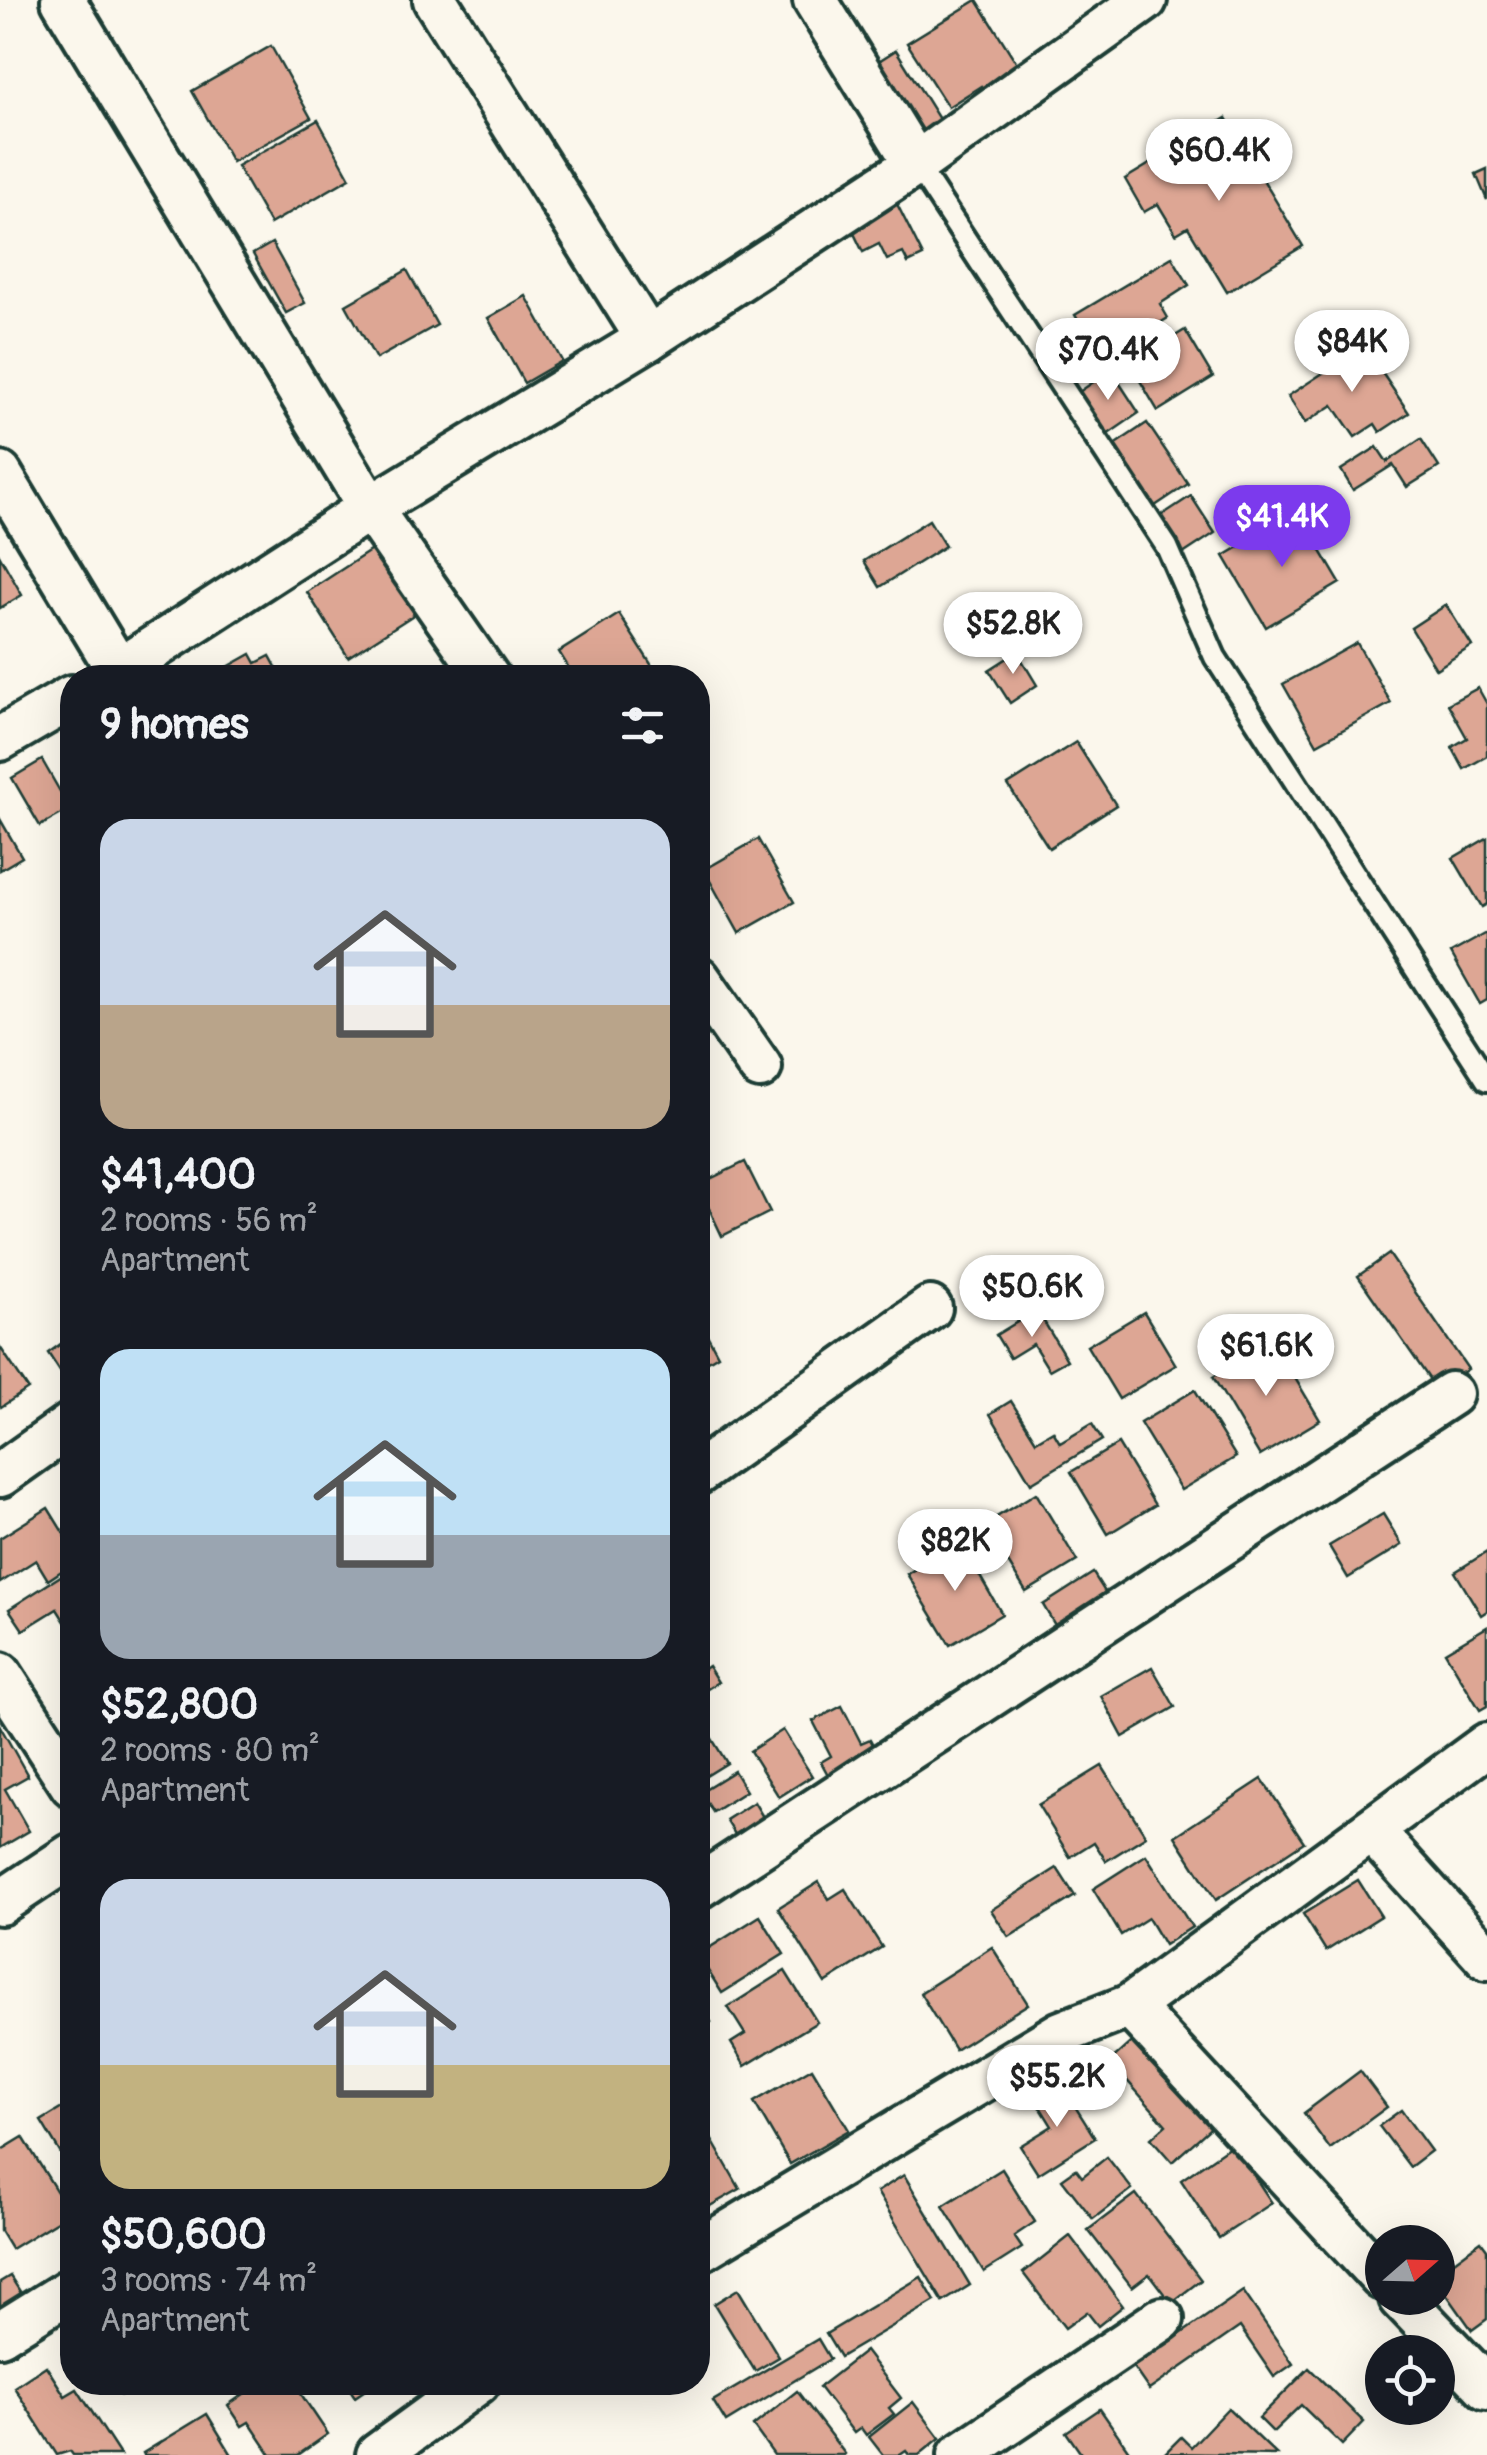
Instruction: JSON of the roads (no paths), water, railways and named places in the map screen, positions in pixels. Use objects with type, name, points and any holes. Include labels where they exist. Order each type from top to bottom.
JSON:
[{"type":"street","points":[[62,0],[370,508],[479,665]]},
{"type":"street","points":[[435,0],[648,339]]},
{"type":"street","points":[[815,0],[916,164]]},
{"type":"street","points":[[131,665],[370,508],[648,339],[916,164],[1145,0]]},
{"type":"street","points":[[0,474],[110,665]]},
{"type":"street","points":[[0,739],[60,705]]},
{"type":"street","points":[[710,995],[760,1067]]},
{"type":"street","points":[[710,1464],[930,1308]]},
{"type":"street","points":[[710,1879],[1451,1394]]},
{"type":"street","points":[[0,1476],[60,1433]]},
{"type":"street","points":[[0,1674],[60,1766]]},
{"type":"street","points":[[710,2244],[1061,2033],[1130,2006],[1487,1745]]},
{"type":"street","points":[[1372,1831],[1487,1958]]},
{"type":"street","points":[[0,1903],[60,1863]]},
{"type":"street","points":[[1130,2006],[1365,2260]]},
{"type":"street","points":[[0,2334],[60,2296]]},
{"type":"street","points":[[1417,2315],[1487,2388]]},
{"type":"street","points":[[960,2455],[1162,2319]]},
{"type":"street","points":[[378,2455],[456,2395]]},
{"type":"lane","points":[[916,164],[1167,547],[1215,657],[1487,1080]]}]
